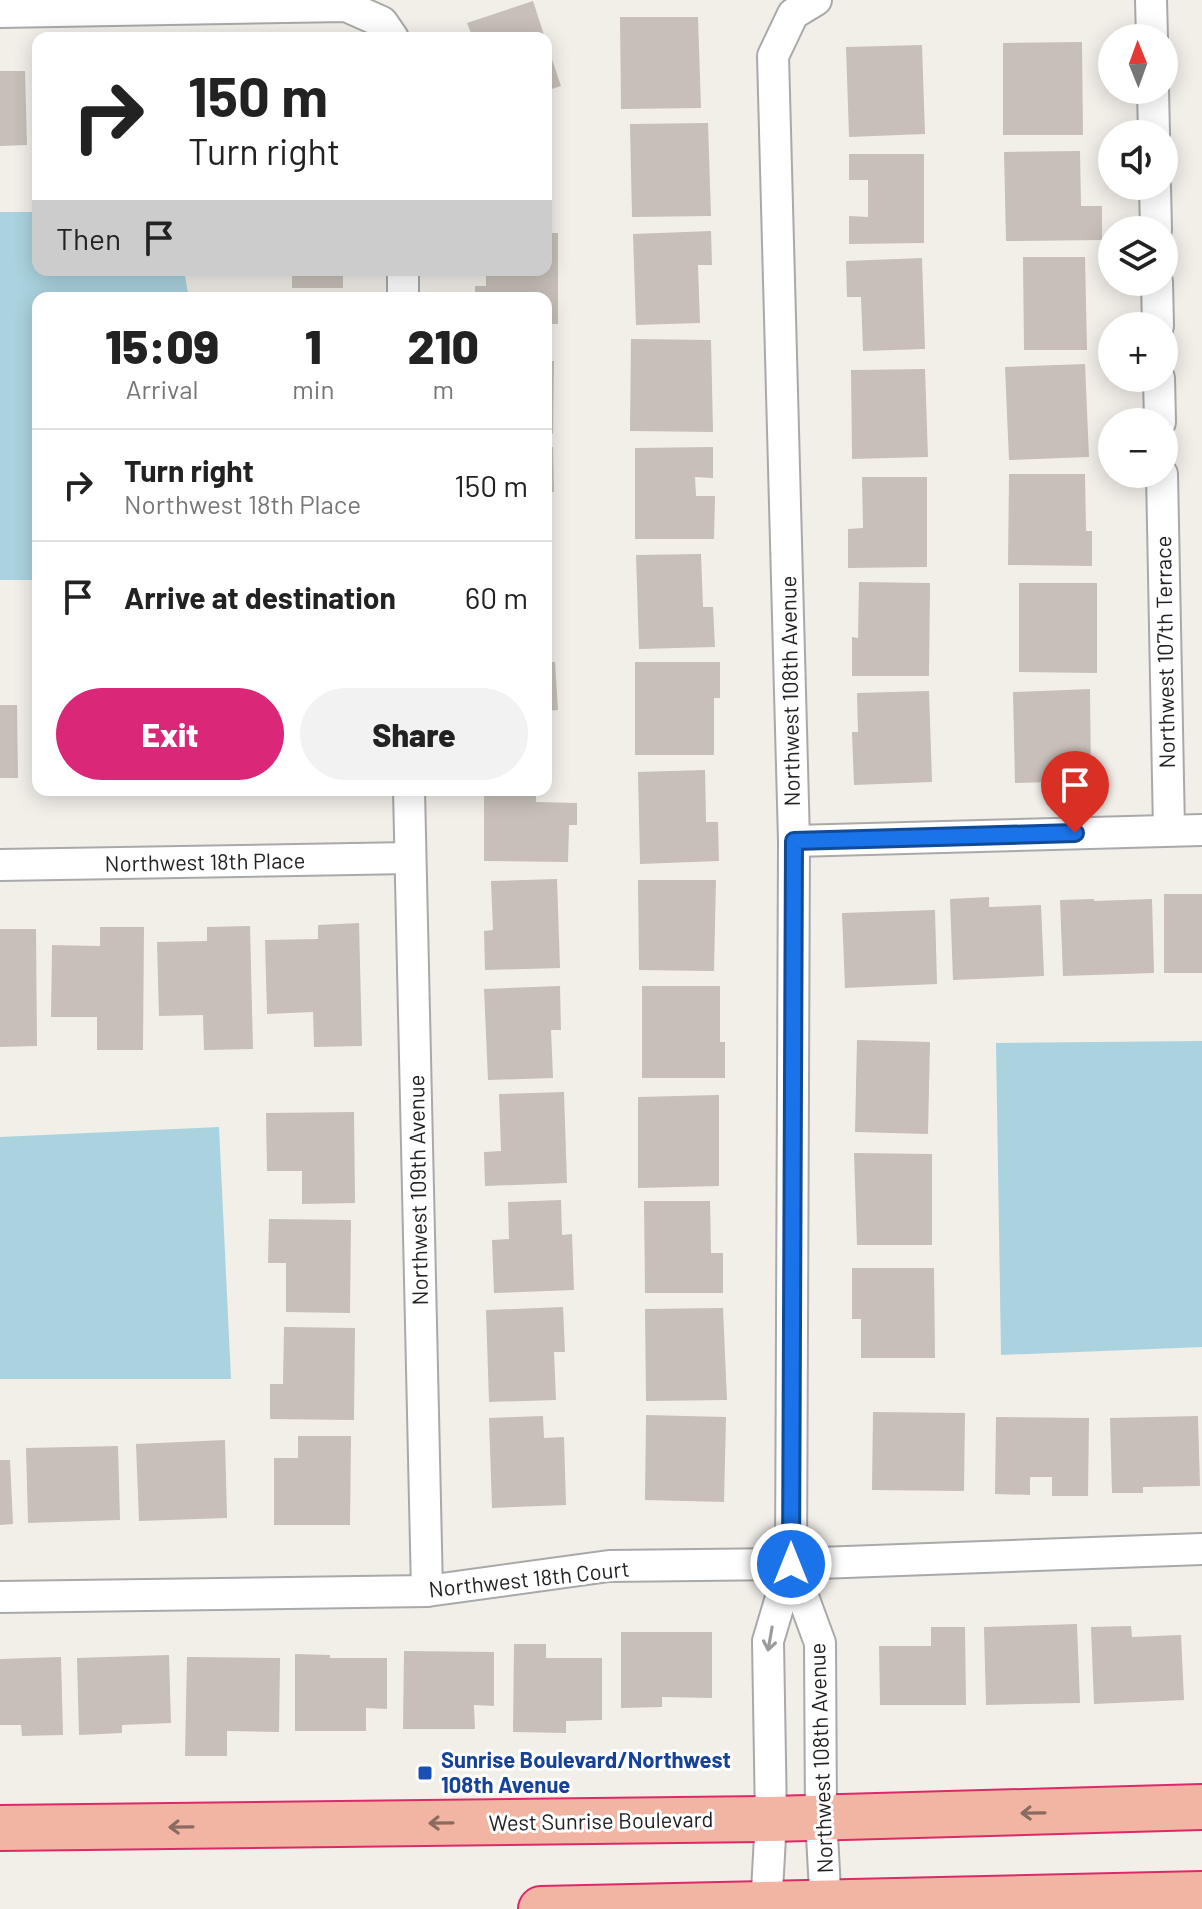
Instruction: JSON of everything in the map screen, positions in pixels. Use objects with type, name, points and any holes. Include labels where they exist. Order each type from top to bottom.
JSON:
[{"type":"highway","name":"West Sunrise Boulevard","points":[[0,1828],[771,1819],[1202,1807]]},
{"type":"highway","points":[[541,1909],[826,1905],[1202,1894]]},
{"type":"street","points":[[1151,0],[1152,24]]},
{"type":"street","points":[[0,12],[346,6],[388,30]]},
{"type":"street","name":"Northwest 108th Avenue","points":[[766,1906],[771,1819],[768,1641],[791,1564],[794,841],[773,56],[805,7]]},
{"type":"street","name":"Northwest 107th Terrace","points":[[1162,488],[1169,830]]},
{"type":"street","name":"Northwest 109th Avenue","points":[[409,796],[427,1591]]},
{"type":"street","points":[[794,841],[1202,830]]},
{"type":"street","name":"Northwest 18th Place","points":[[0,865],[410,858]]},
{"type":"street","name":"Northwest 18th Court","points":[[0,1597],[427,1591],[609,1566],[791,1564],[1202,1549]]},
{"type":"street","name":"Northwest 108th Avenue","points":[[791,1564],[820,1643],[821,1817],[826,1905]]},
{"type":"water","points":[[0,212],[32,212],[32,276],[185,276],[188,292],[32,292],[32,580],[0,580]]},
{"type":"water","points":[[1202,1041],[1202,1347],[1001,1355],[996,1043]]},
{"type":"water","points":[[219,1127],[231,1379],[0,1379],[0,1137]]},
{"type":"building","points":[[533,1],[543,32],[471,32],[467,23]]},
{"type":"building","points":[[620,17],[698,17],[701,108],[621,109]]},
{"type":"building","points":[[1082,42],[1083,135],[1003,135],[1003,43]]},
{"type":"building","points":[[922,45],[925,134],[849,137],[846,47]]},
{"type":"building","points":[[552,60],[561,86],[552,89]]},
{"type":"building","points":[[0,71],[25,71],[27,145],[0,146]]},
{"type":"building","points":[[708,123],[711,216],[632,217],[630,124]]},
{"type":"building","points":[[1080,151],[1081,206],[1102,206],[1102,216],[1098,216],[1098,240],[1006,241],[1004,152]]},
{"type":"building","points":[[849,154],[924,154],[924,243],[849,244],[849,216],[868,217],[868,180],[849,180]]},
{"type":"building","points":[[711,231],[712,265],[698,265],[700,323],[636,325],[633,234]]},
{"type":"building","points":[[552,233],[558,233],[558,324],[552,324],[552,292],[475,292],[475,286],[486,286],[486,276],[552,276]]},
{"type":"building","points":[[1023,257],[1085,257],[1087,350],[1024,350]]},
{"type":"building","points":[[922,258],[925,349],[863,351],[861,297],[847,297],[846,261]]},
{"type":"building","points":[[292,276],[343,276],[343,288],[292,288]]},
{"type":"building","points":[[631,339],[711,340],[713,432],[630,431]]},
{"type":"building","points":[[552,361],[554,361],[553,434]]},
{"type":"building","points":[[1085,364],[1089,457],[1009,460],[1005,367]]},
{"type":"building","points":[[925,369],[928,457],[852,459],[851,370]]},
{"type":"building","points":[[552,447],[553,447],[552,492]]},
{"type":"building","points":[[713,447],[713,478],[695,477],[696,496],[715,496],[714,539],[635,539],[635,448]]},
{"type":"building","points":[[1009,474],[1085,474],[1086,531],[1092,531],[1092,566],[1008,565]]},
{"type":"building","points":[[862,477],[927,477],[927,567],[848,568],[848,529],[863,528]]},
{"type":"building","points":[[701,554],[703,607],[713,607],[715,647],[639,649],[636,555]]},
{"type":"building","points":[[859,582],[930,583],[929,676],[852,676],[852,637],[858,638]]},
{"type":"building","points":[[1019,583],[1097,583],[1097,673],[1019,672]]},
{"type":"building","points":[[552,662],[555,662],[558,710],[552,710]]},
{"type":"building","points":[[635,662],[720,662],[720,698],[714,698],[714,755],[635,755]]},
{"type":"building","points":[[1090,689],[1091,781],[1015,783],[1013,692]]},
{"type":"building","points":[[929,691],[932,782],[854,785],[852,732],[858,732],[857,693]]},
{"type":"building","points":[[0,705],[17,705],[18,778],[0,778]]},
{"type":"building","points":[[705,770],[706,822],[718,822],[719,861],[640,864],[638,772]]},
{"type":"building","points":[[484,796],[536,796],[536,802],[577,803],[577,825],[569,825],[568,862],[484,861]]},
{"type":"building","points":[[557,879],[560,968],[485,970],[484,931],[493,930],[491,881]]},
{"type":"building","points":[[638,880],[716,880],[714,971],[639,970]]},
{"type":"building","points":[[1164,894],[1202,894],[1202,973],[1164,973]]},
{"type":"building","points":[[989,897],[989,907],[1041,905],[1044,976],[953,980],[950,899]]},
{"type":"building","points":[[1152,899],[1154,973],[1063,976],[1060,900]]},
{"type":"building","points":[[935,910],[937,984],[845,988],[842,913]]},
{"type":"building","points":[[359,923],[362,1046],[314,1047],[313,1012],[267,1014],[265,940],[318,939],[318,925]]},
{"type":"building","points":[[250,926],[253,1049],[204,1050],[203,1015],[159,1016],[157,942],[207,941],[207,927]]},
{"type":"building","points":[[100,927],[144,927],[143,1050],[97,1050],[97,1017],[51,1017],[52,945],[100,946]]},
{"type":"building","points":[[0,929],[36,929],[37,1046],[0,1047]]},
{"type":"building","points":[[560,986],[561,1030],[551,1030],[553,1078],[488,1080],[484,989]]},
{"type":"building","points":[[642,986],[720,986],[720,1042],[725,1042],[725,1078],[642,1078]]},
{"type":"building","points":[[857,1040],[930,1042],[928,1134],[855,1132]]},
{"type":"building","points":[[564,1092],[567,1183],[485,1186],[484,1152],[501,1151],[499,1094]]},
{"type":"building","points":[[719,1095],[719,1186],[638,1188],[638,1097]]},
{"type":"building","points":[[354,1112],[355,1203],[302,1204],[302,1171],[267,1171],[266,1113]]},
{"type":"building","points":[[854,1153],[932,1154],[932,1245],[857,1245]]},
{"type":"building","points":[[561,1200],[562,1235],[572,1234],[574,1290],[494,1293],[492,1240],[509,1239],[508,1202]]},
{"type":"building","points":[[644,1201],[710,1201],[711,1253],[723,1253],[723,1293],[645,1293]]},
{"type":"building","points":[[269,1219],[351,1220],[350,1313],[286,1312],[286,1263],[268,1263]]},
{"type":"building","points":[[852,1268],[934,1268],[935,1358],[861,1358],[861,1319],[852,1319]]},
{"type":"building","points":[[563,1307],[565,1352],[554,1352],[556,1400],[489,1402],[486,1310]]},
{"type":"building","points":[[723,1308],[727,1400],[646,1401],[645,1309]]},
{"type":"building","points":[[284,1327],[355,1328],[354,1420],[270,1419],[270,1384],[283,1384]]},
{"type":"building","points":[[873,1412],[965,1413],[964,1491],[872,1490]]},
{"type":"building","points":[[646,1415],[726,1417],[724,1502],[645,1500]]},
{"type":"building","points":[[543,1416],[544,1438],[564,1437],[566,1505],[492,1508],[489,1418]]},
{"type":"building","points":[[1198,1416],[1200,1486],[1143,1487],[1143,1493],[1112,1493],[1110,1418]]},
{"type":"building","points":[[996,1417],[1089,1418],[1088,1496],[1052,1496],[1052,1477],[1030,1477],[1030,1495],[995,1494]]},
{"type":"building","points":[[298,1436],[351,1436],[350,1525],[274,1525],[274,1458],[298,1458]]},
{"type":"building","points":[[225,1440],[227,1518],[139,1521],[136,1444]]},
{"type":"building","points":[[118,1446],[120,1520],[28,1523],[26,1448]]},
{"type":"building","points":[[0,1460],[10,1460],[13,1524],[0,1525]]},
{"type":"building","points":[[1077,1624],[1080,1703],[986,1705],[984,1627]]},
{"type":"building","points":[[1131,1626],[1132,1637],[1181,1635],[1184,1700],[1094,1704],[1091,1627]]},
{"type":"building","points":[[931,1627],[965,1627],[966,1705],[880,1705],[879,1646],[931,1646]]},
{"type":"building","points":[[621,1632],[712,1632],[712,1698],[662,1697],[662,1707],[621,1708]]},
{"type":"building","points":[[514,1644],[546,1644],[546,1658],[602,1658],[602,1720],[566,1721],[566,1733],[513,1732]]},
{"type":"building","points":[[404,1651],[494,1652],[494,1706],[474,1705],[475,1729],[403,1729]]},
{"type":"building","points":[[295,1654],[330,1655],[330,1658],[387,1658],[387,1709],[366,1708],[366,1731],[295,1731]]},
{"type":"building","points":[[169,1655],[171,1723],[122,1725],[122,1733],[79,1735],[77,1658]]},
{"type":"building","points":[[61,1657],[63,1735],[22,1736],[21,1725],[0,1725],[0,1659]]},
{"type":"building","points":[[187,1657],[280,1658],[279,1732],[227,1731],[227,1756],[185,1756]]},
{"type":"place","name":"Sunrise Boulevard/Northwest 108th Avenue","points":[[425,1773]]},
{"type":"route","points":[[791,1564],[794,841],[1075,833]]}]
